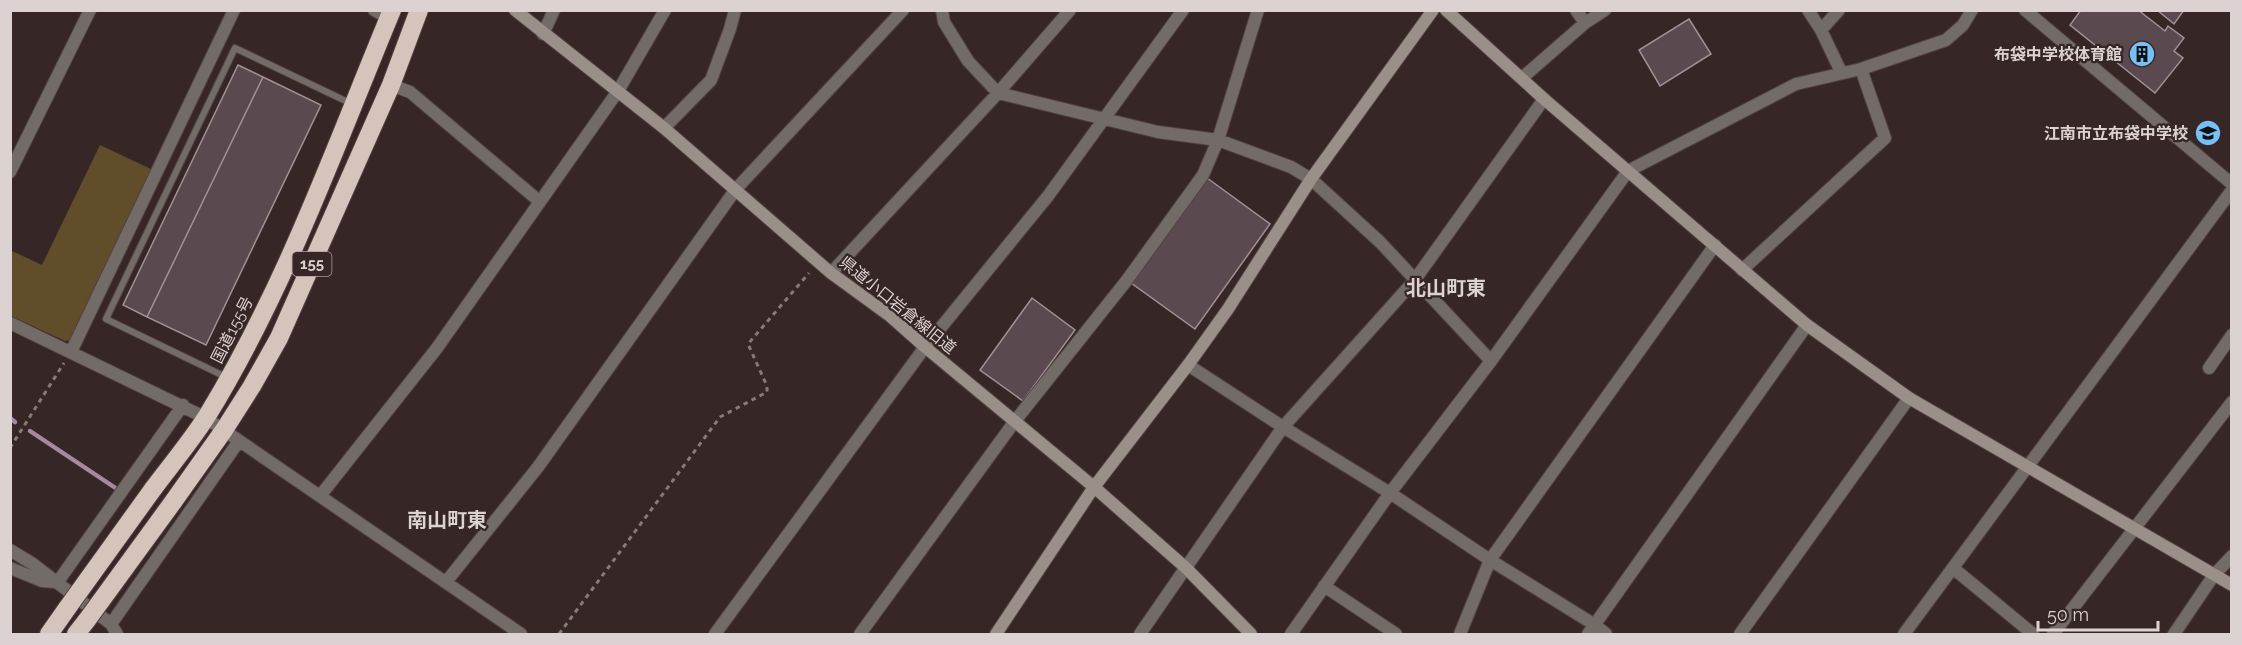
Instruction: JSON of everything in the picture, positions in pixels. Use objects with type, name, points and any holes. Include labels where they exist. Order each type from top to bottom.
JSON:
[{"type":"highway","name":"155","points":[[82,627],[173,502],[232,436],[252,386],[279,338],[391,86],[419,10]]},
{"type":"highway","name":"国道155号","points":[[58,621],[206,417],[229,378],[263,314],[354,105],[385,13]]},
{"type":"street","points":[[10,172],[90,10]]},
{"type":"street","points":[[71,352],[234,10]]},
{"type":"street","name":"県道小口岩倉線旧道","points":[[515,10],[664,128],[820,261],[831,273],[890,316],[1094,487],[1186,568],[1251,634]]},
{"type":"street","points":[[543,34],[554,10]]},
{"type":"street","points":[[320,496],[437,348],[618,91],[665,10]]},
{"type":"street","points":[[664,128],[711,80],[735,10]]},
{"type":"street","points":[[446,582],[538,467],[736,189],[903,10]]},
{"type":"street","points":[[942,10],[944,22],[968,61],[998,93],[1104,121],[1158,132],[1218,140],[1291,167],[1311,179],[1380,242],[1491,361]]},
{"type":"street","points":[[831,273],[998,93],[1070,10]]},
{"type":"street","points":[[715,634],[925,347],[1048,196],[1183,10]]},
{"type":"street","points":[[860,634],[1015,421],[1127,280],[1203,175],[1218,140],[1258,10]]},
{"type":"street","points":[[996,634],[1094,487],[1228,309],[1311,179],[1433,10]]},
{"type":"street","points":[[1446,10],[1544,99],[1807,325],[1909,398],[2232,585]]},
{"type":"street","points":[[1576,10],[1585,22]]},
{"type":"street","points":[[1522,78],[1585,22],[1605,10]]},
{"type":"street","points":[[1808,10],[1821,30],[1841,72]]},
{"type":"street","points":[[1821,30],[1839,10]]},
{"type":"street","points":[[1290,634],[1390,493],[1491,361],[1628,171],[1796,84],[1861,69],[1946,40],[1963,25],[1972,10]]},
{"type":"street","points":[[2025,10],[2232,184]]},
{"type":"street","points":[[1742,270],[1885,138],[1861,69]]},
{"type":"street","points":[[391,86],[410,92],[539,201]]},
{"type":"street","points":[[1140,634],[1283,427],[1414,281],[1544,99]]},
{"type":"street","points":[[1904,634],[2232,190]]},
{"type":"street","points":[[1460,634],[1490,560],[1715,245]]},
{"type":"street","points":[[10,323],[206,417],[521,634]]},
{"type":"street","points":[[1592,630],[1807,325]]},
{"type":"street","points":[[2209,368],[2232,335]]},
{"type":"street","points":[[1188,365],[1390,493],[1592,630],[1606,634]]},
{"type":"street","points":[[1740,634],[1909,398]]},
{"type":"street","points":[[2053,634],[2232,402]]},
{"type":"street","points":[[57,583],[183,405]]},
{"type":"street","points":[[10,550],[33,564],[114,629],[232,436]]},
{"type":"street","points":[[2174,634],[2214,575],[2232,556]]},
{"type":"street","points":[[10,568],[42,581],[57,583]]},
{"type":"street","points":[[1953,568],[2033,634]]},
{"type":"street","points":[[1324,586],[1396,634]]},
{"type":"lane","points":[[229,378],[106,319],[235,48],[354,105]]},
{"type":"path","points":[[559,634],[720,417],[767,392],[767,386],[748,344],[820,261]]},
{"type":"path","points":[[10,448],[71,352]]},
{"type":"shaded area","points":[[100,145],[153,170],[71,340],[65,341],[11,316],[10,250],[42,265]]},
{"type":"building","name":"布袋中学校体育館","points":[[2081,10],[2138,10],[2165,31],[2168,26],[2184,38],[2174,51],[2183,58],[2155,93],[2070,25]]},
{"type":"building","points":[[2157,10],[2184,10],[2174,24]]},
{"type":"building","points":[[1689,19],[1711,54],[1660,86],[1639,50]]},
{"type":"building","points":[[238,65],[263,77],[147,317],[123,305]]},
{"type":"building","points":[[263,77],[321,105],[206,345],[147,317]]},
{"type":"building","points":[[1203,175],[1270,224],[1195,329],[1127,280]]},
{"type":"building","points":[[1032,298],[1075,330],[1023,401],[980,370]]},
{"type":"waterway","points":[[10,418],[15,422]]},
{"type":"waterway","points":[[30,431],[117,489]]},
{"type":"place","name":"布袋中学校体育館","points":[[2142,54]]},
{"type":"place","name":"江南市立布袋中学校","points":[[2208,133]]},
{"type":"district","name":"北山町東","points":[[1446,288]]},
{"type":"district","name":"南山町東","points":[[447,520]]}]
